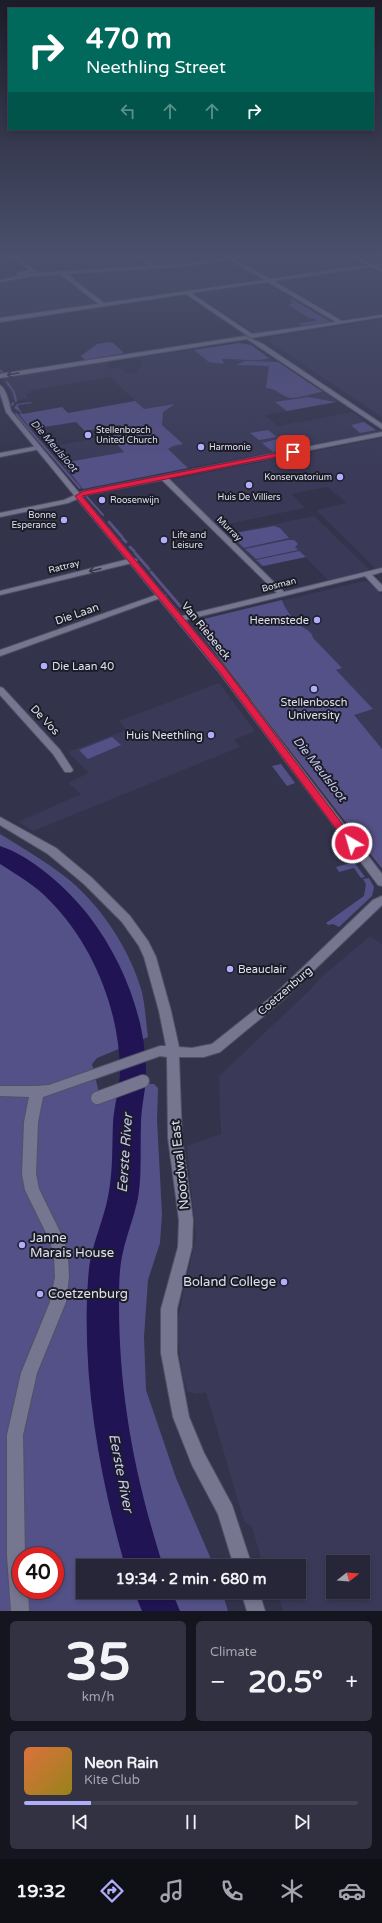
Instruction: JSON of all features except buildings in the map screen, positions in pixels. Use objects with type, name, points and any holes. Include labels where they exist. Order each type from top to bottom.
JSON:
[{"type":"street","points":[[242,331],[382,427]]},
{"type":"street","points":[[0,376],[287,331]]},
{"type":"street","name":"Van Riebeeck","points":[[0,387],[4,396],[2,402],[8,411],[133,560],[221,669],[382,882]]},
{"type":"street","points":[[0,515],[66,502],[84,493],[382,434]]},
{"type":"street","points":[[0,455],[38,448]]},
{"type":"street","name":"Murray","points":[[163,477],[282,594]]},
{"type":"street","name":"Rattray","points":[[0,593],[133,560]]},
{"type":"street","name":"Bosman","points":[[181,619],[382,570]]},
{"type":"street","points":[[366,573],[382,589]]},
{"type":"street","name":"Die Laan","points":[[0,653],[162,596]]},
{"type":"street","name":"De Vos","points":[[0,690],[58,752],[68,770]]},
{"type":"street","name":"Noordwal East","points":[[0,820],[52,851],[69,864],[104,896],[130,924],[144,944],[150,957],[165,1011],[173,1050],[175,1138],[186,1234],[181,1265],[169,1308],[169,1353],[182,1417],[198,1459],[226,1511],[241,1559]]},
{"type":"street","name":"Coetzenburg","points":[[0,1091],[37,1092],[68,1085],[160,1051],[173,1050],[204,1052],[223,1043],[288,989],[377,903],[382,900]]},
{"type":"street","points":[[97,1098],[143,1081]]},
{"type":"street","points":[[20,1611],[16,1556],[15,1435],[29,1373],[58,1302],[62,1277],[61,1256],[57,1240],[32,1190],[29,1174],[31,1122],[37,1092]]},
{"type":"street","points":[[252,1599],[256,1611]]},
{"type":"shaded area","points":[[252,331],[268,331],[255,333]]},
{"type":"shaded area","points":[[308,331],[382,331],[382,417],[268,341],[273,337]]},
{"type":"shaded area","points":[[109,342],[113,343],[124,353],[85,360],[81,356],[97,344]]},
{"type":"shaded area","points":[[239,343],[251,345],[319,393],[324,392],[339,402],[265,415],[278,426],[352,412],[379,432],[188,468],[168,449],[162,425],[163,412],[174,404],[144,409],[110,377],[30,391],[31,393],[25,394],[28,398],[16,401],[12,399],[10,392],[2,380],[8,377],[105,361],[109,364],[108,369],[120,367],[127,374],[136,372],[141,365],[141,362],[136,358]]},
{"type":"shaded area","points":[[239,343],[251,345],[269,358],[258,360],[222,359],[224,364],[209,362],[194,350]]},
{"type":"shaded area","points":[[245,361],[278,362],[323,392],[299,397],[288,397],[273,389],[266,388],[269,366],[236,365]]},
{"type":"shaded area","points":[[308,397],[336,402],[287,411],[275,402]]},
{"type":"shaded area","points":[[135,401],[144,409],[175,404],[163,412],[162,425],[183,444],[173,446],[168,449],[188,468],[83,489],[62,463],[124,452],[109,436],[128,432],[120,425],[85,431],[76,422],[31,429],[19,414],[22,413],[14,408],[17,404],[31,402],[32,403],[18,405],[23,414],[62,407],[68,413]]},
{"type":"shaded area","points":[[364,422],[376,430],[360,433],[351,425]]},
{"type":"shaded area","points":[[268,430],[277,437],[259,440],[250,433]]},
{"type":"shaded area","points":[[109,436],[124,452],[62,463],[48,447]]},
{"type":"shaded area","points":[[382,438],[382,567],[376,569],[316,510],[347,503],[327,487],[292,494],[305,508],[218,526],[171,480]]},
{"type":"shaded area","points":[[278,439],[289,446],[289,449],[273,452],[262,443]]},
{"type":"shaded area","points":[[314,516],[370,570],[328,580],[305,557],[261,567],[227,534]]},
{"type":"shaded area","points":[[274,526],[280,528],[289,538],[244,548],[230,534]]},
{"type":"shaded area","points":[[294,540],[298,544],[295,547],[298,550],[256,559],[245,549]]},
{"type":"shaded area","points":[[299,551],[306,557],[263,566],[256,560]]},
{"type":"shaded area","name":"Stellenbosch University","points":[[364,581],[368,582],[382,595],[382,864],[198,627],[200,622],[204,619]]},
{"type":"shaded area","name":"Stellenbosch University","points":[[282,600],[292,617],[310,632],[313,638],[342,668],[336,670],[373,709],[354,715],[382,749],[382,864],[198,627],[200,622],[204,619]]},
{"type":"shaded area","name":"Stellenbosch University","points":[[219,683],[255,731],[234,740],[240,747],[33,831],[18,822],[81,794],[68,783],[89,773],[68,752],[126,730],[119,721]]},
{"type":"shaded area","points":[[112,737],[121,745],[88,759],[79,750]]},
{"type":"shaded area","points":[[281,764],[295,783],[287,786],[272,766]]},
{"type":"shaded area","points":[[0,834],[55,869],[89,899],[112,928],[121,943],[130,959],[142,992],[148,1037],[97,1058],[92,1064],[101,1101],[149,1084],[154,1084],[158,1088],[157,1120],[162,1214],[160,1243],[148,1280],[144,1337],[146,1390],[176,1478],[211,1559],[76,1559],[76,1599],[224,1599],[228,1611],[0,1611]]},
{"type":"shaded area","points":[[354,862],[365,877],[361,878],[354,868],[339,872],[336,867]]},
{"type":"shaded area","points":[[369,878],[374,887],[372,896],[339,927],[333,924],[328,925],[326,923],[364,896],[366,884],[363,879]]},
{"type":"shaded area","name":"Boland College","points":[[370,936],[382,944],[382,1611],[283,1611],[279,1599],[306,1599],[306,1559],[261,1559],[252,1527],[244,1521],[206,1392],[196,1394],[187,1391],[182,1373],[176,1327],[196,1237],[187,1146],[221,1134],[219,1076],[311,989],[319,979]]},
{"type":"waterway","name":"Die Meulsloot","points":[[7,382],[14,392],[16,401]]},
{"type":"waterway","name":"Die Meulsloot","points":[[16,414],[80,488]]},
{"type":"waterway","name":"Die Meulsloot","points":[[87,497],[103,515]]},
{"type":"waterway","name":"Die Meulsloot","points":[[109,522],[122,537]]},
{"type":"waterway","name":"Die Meulsloot","points":[[123,539],[126,542]]},
{"type":"waterway","name":"Die Meulsloot","points":[[130,547],[134,551]]},
{"type":"waterway","name":"Die Meulsloot","points":[[135,553],[149,569]]},
{"type":"waterway","name":"Die Meulsloot","points":[[151,572],[180,606]]},
{"type":"waterway","name":"Die Meulsloot","points":[[198,628],[254,701]]},
{"type":"waterway","name":"Die Meulsloot","points":[[253,700],[382,866]]},
{"type":"waterway","name":"Eerste River","points":[[0,854],[44,883],[73,911],[100,953],[111,976],[127,1024],[133,1071],[127,1121],[125,1182],[120,1211],[105,1263],[103,1328],[106,1383],[117,1465],[130,1520],[142,1559]]},
{"type":"waterway","name":"Eerste River","points":[[156,1599],[161,1611]]},
{"type":"place","name":"Stellenbosch United Church","points":[[88,435]]},
{"type":"place","name":"Harmonie","points":[[201,447]]},
{"type":"place","name":"Konservatorium","points":[[340,477]]},
{"type":"place","name":"Huis De Villiers","points":[[249,485]]},
{"type":"place","name":"Roosenwijn","points":[[102,500]]},
{"type":"place","name":"Bonne Esperance","points":[[64,520]]},
{"type":"place","name":"Life and Leisure","points":[[164,540]]},
{"type":"place","name":"Heemstede","points":[[317,620]]},
{"type":"place","name":"Die Laan 40","points":[[44,666]]},
{"type":"place","name":"Stellenbosch University","points":[[314,689]]},
{"type":"place","name":"Huis Neethling","points":[[211,735]]},
{"type":"place","name":"Beauclair","points":[[230,969]]},
{"type":"place","name":"Janne Marais House","points":[[22,1245]]},
{"type":"place","name":"Boland College","points":[[284,1282]]},
{"type":"place","name":"Coetzenburg","points":[[40,1294]]},
{"type":"route","points":[[293,452],[84,493],[78,496],[221,669],[288,760],[352,843]]}]
